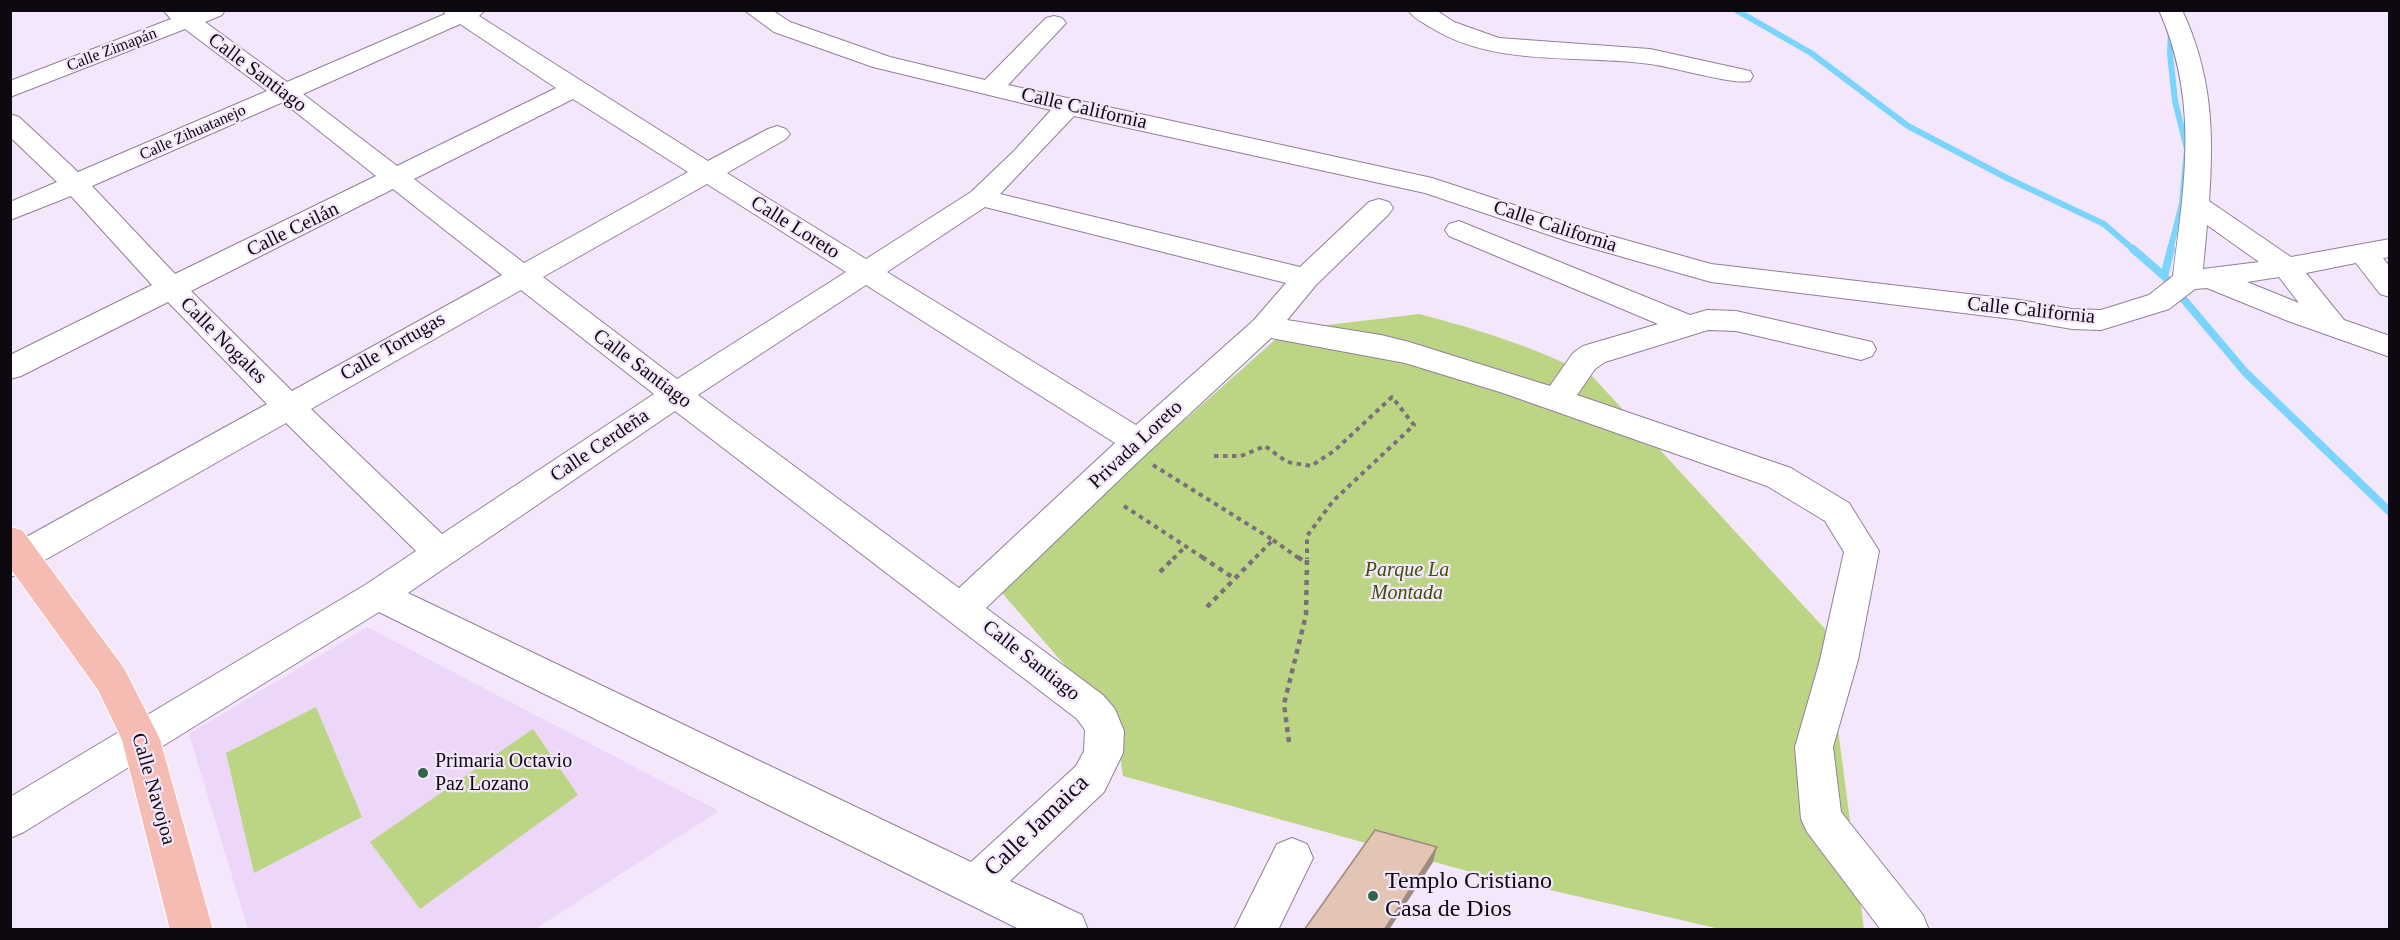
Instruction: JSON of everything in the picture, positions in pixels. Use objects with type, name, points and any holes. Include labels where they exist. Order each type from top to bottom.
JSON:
[{"type":"main road","name":"Calle Navojoa","points":[[15,553],[111,679],[141,739],[192,930]]},
{"type":"street","name":"Calle California","points":[[755,10],[782,27],[882,62],[1068,107],[1432,186],[1580,236],[1711,273],[2020,310],[2072,319],[2101,320],[2159,302],[2199,279],[2286,267],[2376,250],[2390,287]]},
{"type":"street","points":[[1419,10],[1439,26],[1465,38],[1483,43],[1540,51],[1637,55],[1682,62],[1741,76]]},
{"type":"street","points":[[2170,10],[2181,30],[2187,48],[2194,88],[2200,156],[2195,204],[2199,279],[2390,346]]},
{"type":"street","name":"Calle Loreto","points":[[463,12],[574,89],[1133,446]]},
{"type":"street","name":"Calle Zihuatanejo","points":[[10,212],[463,12]]},
{"type":"street","name":"Calle Santiago","points":[[192,14],[395,180],[1090,707],[1101,721],[1105,731]]},
{"type":"street","name":"Calle Zimapán","points":[[10,90],[192,14]]},
{"type":"street","points":[[992,87],[1054,23]]},
{"type":"street","name":"Calle Ceilán","points":[[10,368],[395,180],[574,89]]},
{"type":"street","name":"Calle Cerdeña","points":[[10,819],[378,595],[676,395],[981,198],[1024,156],[1068,107]]},
{"type":"street","name":"Calle Nogales","points":[[10,122],[75,184],[172,289],[289,407],[441,554]]},
{"type":"street","name":"Calle Tortugas","points":[[15,553],[289,407],[705,172],[777,134]]},
{"type":"street","points":[[981,198],[1306,278]]},
{"type":"street","points":[[2195,204],[2286,267],[2334,327]]},
{"type":"street","name":"Privada Loreto","points":[[962,608],[1133,446],[1265,327],[1306,278],[1379,208]]},
{"type":"street","points":[[1459,230],[1689,326]]},
{"type":"street","points":[[1556,401],[1584,361],[1594,354],[1707,320],[1736,321],[1861,349]]},
{"type":"street","points":[[1265,327],[1409,353],[1779,477],[1838,512],[1862,551],[1839,660],[1814,747],[1821,819],[1908,930]]},
{"type":"street","points":[[378,595],[1067,930]]},
{"type":"street","name":"Calle Jamaica","points":[[976,885],[1090,779],[1103,753],[1105,731]]},
{"type":"street","points":[[1255,930],[1292,858]]},
{"type":"path","points":[[1214,456],[1241,456],[1265,447],[1287,462],[1311,466],[1334,451],[1392,398],[1414,425],[1333,501],[1307,536],[1306,615],[1284,704],[1289,742]]},
{"type":"path","points":[[1133,446],[1306,563]]},
{"type":"path","points":[[1124,506],[1235,579]]},
{"type":"path","points":[[1207,607],[1273,540]]},
{"type":"path","points":[[1160,572],[1186,546]]},
{"type":"shaded area","name":"Primaria Octavio Paz Lozano","points":[[367,627],[719,811],[535,929],[248,929],[189,734]]},
{"type":"green space","name":"Parque La Montada","points":[[1419,314],[1507,340],[1592,376],[1825,629],[1864,929],[1720,929],[1467,871],[1123,776],[1115,723],[1002,593],[1105,491],[1286,330]]},
{"type":"green space","points":[[316,707],[362,817],[254,873],[226,753]]},
{"type":"green space","points":[[533,729],[578,795],[420,909],[370,842]]},
{"type":"building","name":"Templo Cristiano Casa de Dios","points":[[1375,830],[1437,847],[1384,930],[1304,930]]},
{"type":"waterway","points":[[1736,10],[1811,53],[1908,126],[2007,178],[2104,224],[2134,250]]},
{"type":"waterway","points":[[2170,250],[2182,204],[2187,149],[2175,101],[2170,54],[2171,30]]},
{"type":"waterway","points":[[2133,249],[2164,276]]},
{"type":"waterway","points":[[2164,276],[2171,249]]},
{"type":"waterway","points":[[2164,276],[2245,372],[2390,512]]},
{"type":"place","name":"Primaria Octavio Paz Lozano","points":[[423,773]]},
{"type":"place","name":"Templo Cristiano Casa de Dios","points":[[1373,896]]}]
